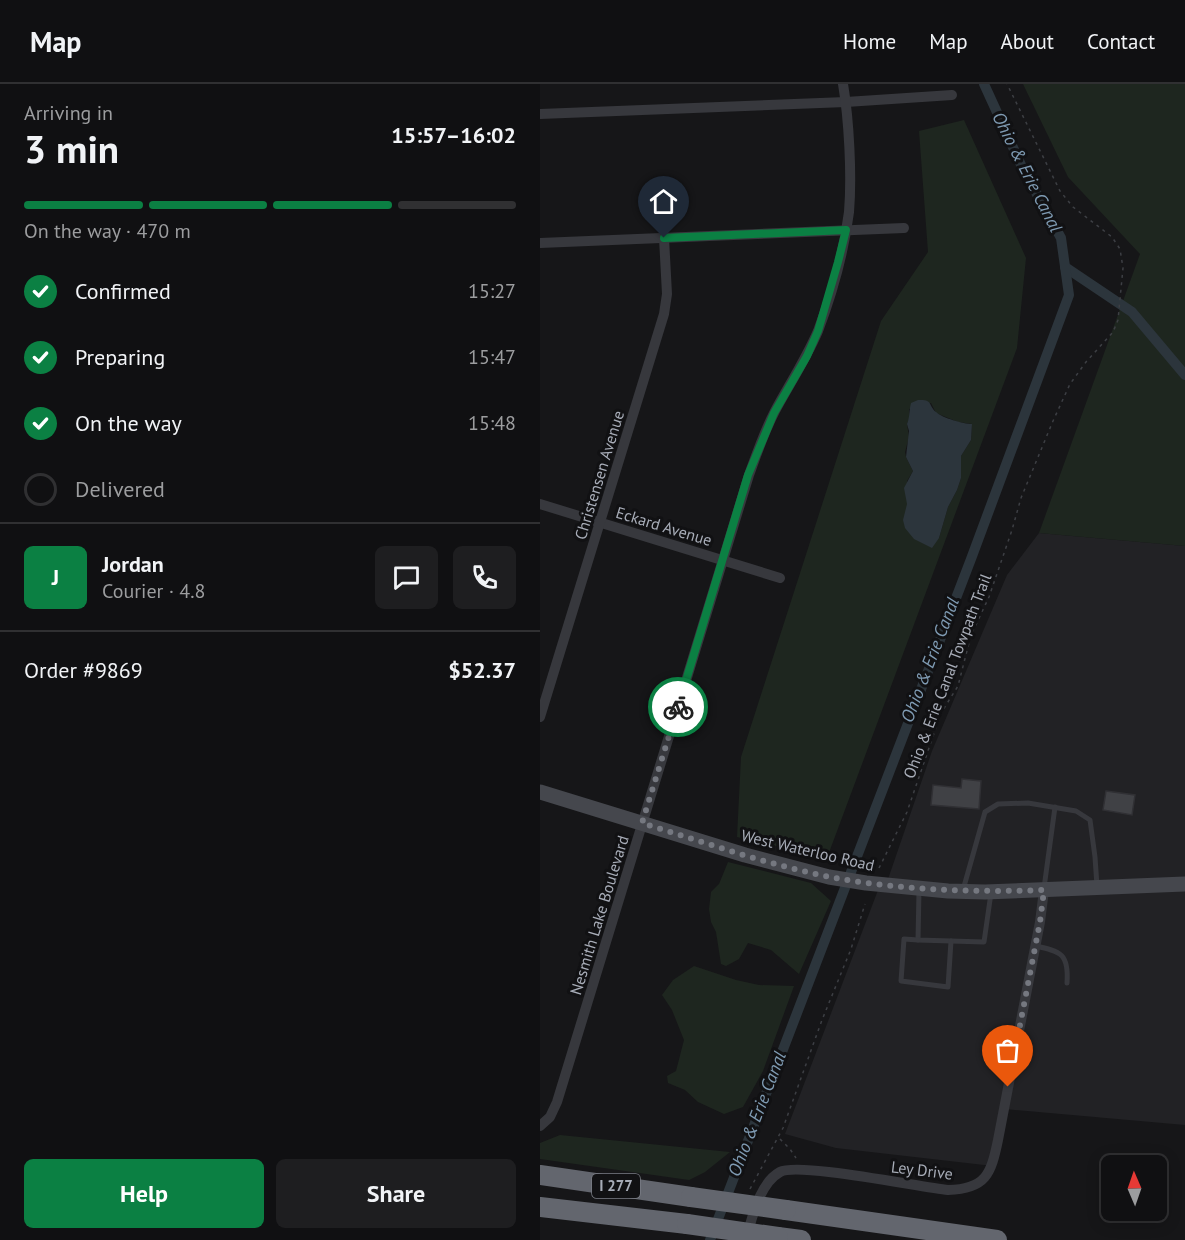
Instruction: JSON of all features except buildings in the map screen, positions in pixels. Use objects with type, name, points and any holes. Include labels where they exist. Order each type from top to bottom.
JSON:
[{"type":"highway","name":"I 277","points":[[540,1175],[997,1240]]},
{"type":"highway","name":"I 277","points":[[540,1207],[801,1240]]},
{"type":"main road","name":"West Waterloo Road","points":[[540,792],[745,855],[829,877],[866,883],[962,892],[1185,884]]},
{"type":"street","name":"Nesmith Lake Boulevard","points":[[540,1126],[550,1117],[557,1102],[748,475],[774,413],[807,356],[818,331],[836,273],[846,230],[849,195],[846,102],[843,84]]},
{"type":"street","points":[[540,114],[846,102],[952,95]]},
{"type":"street","points":[[540,243],[904,228]]},
{"type":"street","name":"Christensen Avenue","points":[[540,717],[664,314],[666,294],[664,238]]},
{"type":"street","name":"Eckard Avenue","points":[[540,504],[780,578]]},
{"type":"street","name":"Ley Drive","points":[[797,1168],[948,1190],[968,1188],[986,1177],[994,1163],[1044,890]]},
{"type":"street","points":[[746,1240],[752,1216],[766,1185],[779,1173],[797,1168]]},
{"type":"lane","points":[[962,892],[985,812],[998,804],[1028,803],[1076,811],[1090,820],[1097,888]]},
{"type":"lane","points":[[1044,890],[1055,807]]},
{"type":"lane","points":[[918,940],[920,889]]},
{"type":"lane","points":[[951,941],[948,987],[901,981],[904,939],[984,942],[991,892]]},
{"type":"lane","points":[[1035,946],[1058,951],[1064,957],[1068,970],[1067,983]]},
{"type":"path","name":"Ohio & Erie Canal Towpath Trail","points":[[879,868],[913,798],[938,721],[958,686],[971,635],[989,597],[1021,498],[1053,421],[1070,384],[1113,332],[1118,320],[1123,256],[1112,237],[1073,207],[1057,186],[1007,84]]},
{"type":"path","points":[[774,1146],[779,1139],[822,1020],[851,949],[865,904]]},
{"type":"path","points":[[779,1139],[793,1152],[797,1168]]},
{"type":"shaded area","points":[[1023,84],[1185,84],[1185,546],[1039,533],[1140,254],[1068,177]]},
{"type":"shaded area","points":[[964,120],[1026,258],[1017,348],[827,858],[737,837],[741,757],[881,321],[928,252],[919,131]],"holes":[[[931,403],[936,413],[958,422],[972,424],[971,440],[961,456],[961,478],[948,507],[939,538],[907,504],[907,481],[913,471],[905,452],[909,437],[907,424],[910,418],[909,409]]]},
{"type":"shaded area","points":[[918,400],[928,402],[936,412],[943,416],[972,424],[971,440],[961,456],[961,478],[948,507],[939,538],[932,548],[914,539],[905,528],[903,520],[907,504],[904,488],[913,471],[906,457],[909,431],[907,424],[911,403]]},
{"type":"shaded area","points":[[1039,533],[1185,546],[1185,1125],[1004,1109],[993,1166],[836,1148],[785,1134],[880,885],[886,885],[932,751],[1007,575]]},
{"type":"shaded area","points":[[728,862],[811,883],[831,901],[799,974],[771,950],[748,943],[739,959],[726,966],[721,964],[716,932],[711,922],[709,909],[711,892],[719,884]]},
{"type":"shaded area","points":[[694,966],[759,985],[794,986],[763,1071],[743,1107],[724,1114],[698,1102],[685,1090],[668,1083],[667,1076],[676,1071],[684,1040],[672,1010],[662,995],[673,980]]},
{"type":"shaded area","points":[[560,1135],[730,1152],[705,1172],[689,1180],[540,1159],[540,1143]]},
{"type":"waterway","name":"Ohio & Erie Canal","points":[[710,1240],[971,559],[1069,295],[1061,238],[1022,167],[984,84]]},
{"type":"waterway","points":[[1065,267],[1132,312],[1185,375]]},
{"type":"way so far","points":[[678,707],[642,823],[745,855],[829,877],[948,891],[1044,890],[1040,922],[1008,1087]]},
{"type":"route","points":[[664,238],[846,230],[818,331],[807,356],[774,413],[748,475],[678,707]]}]
